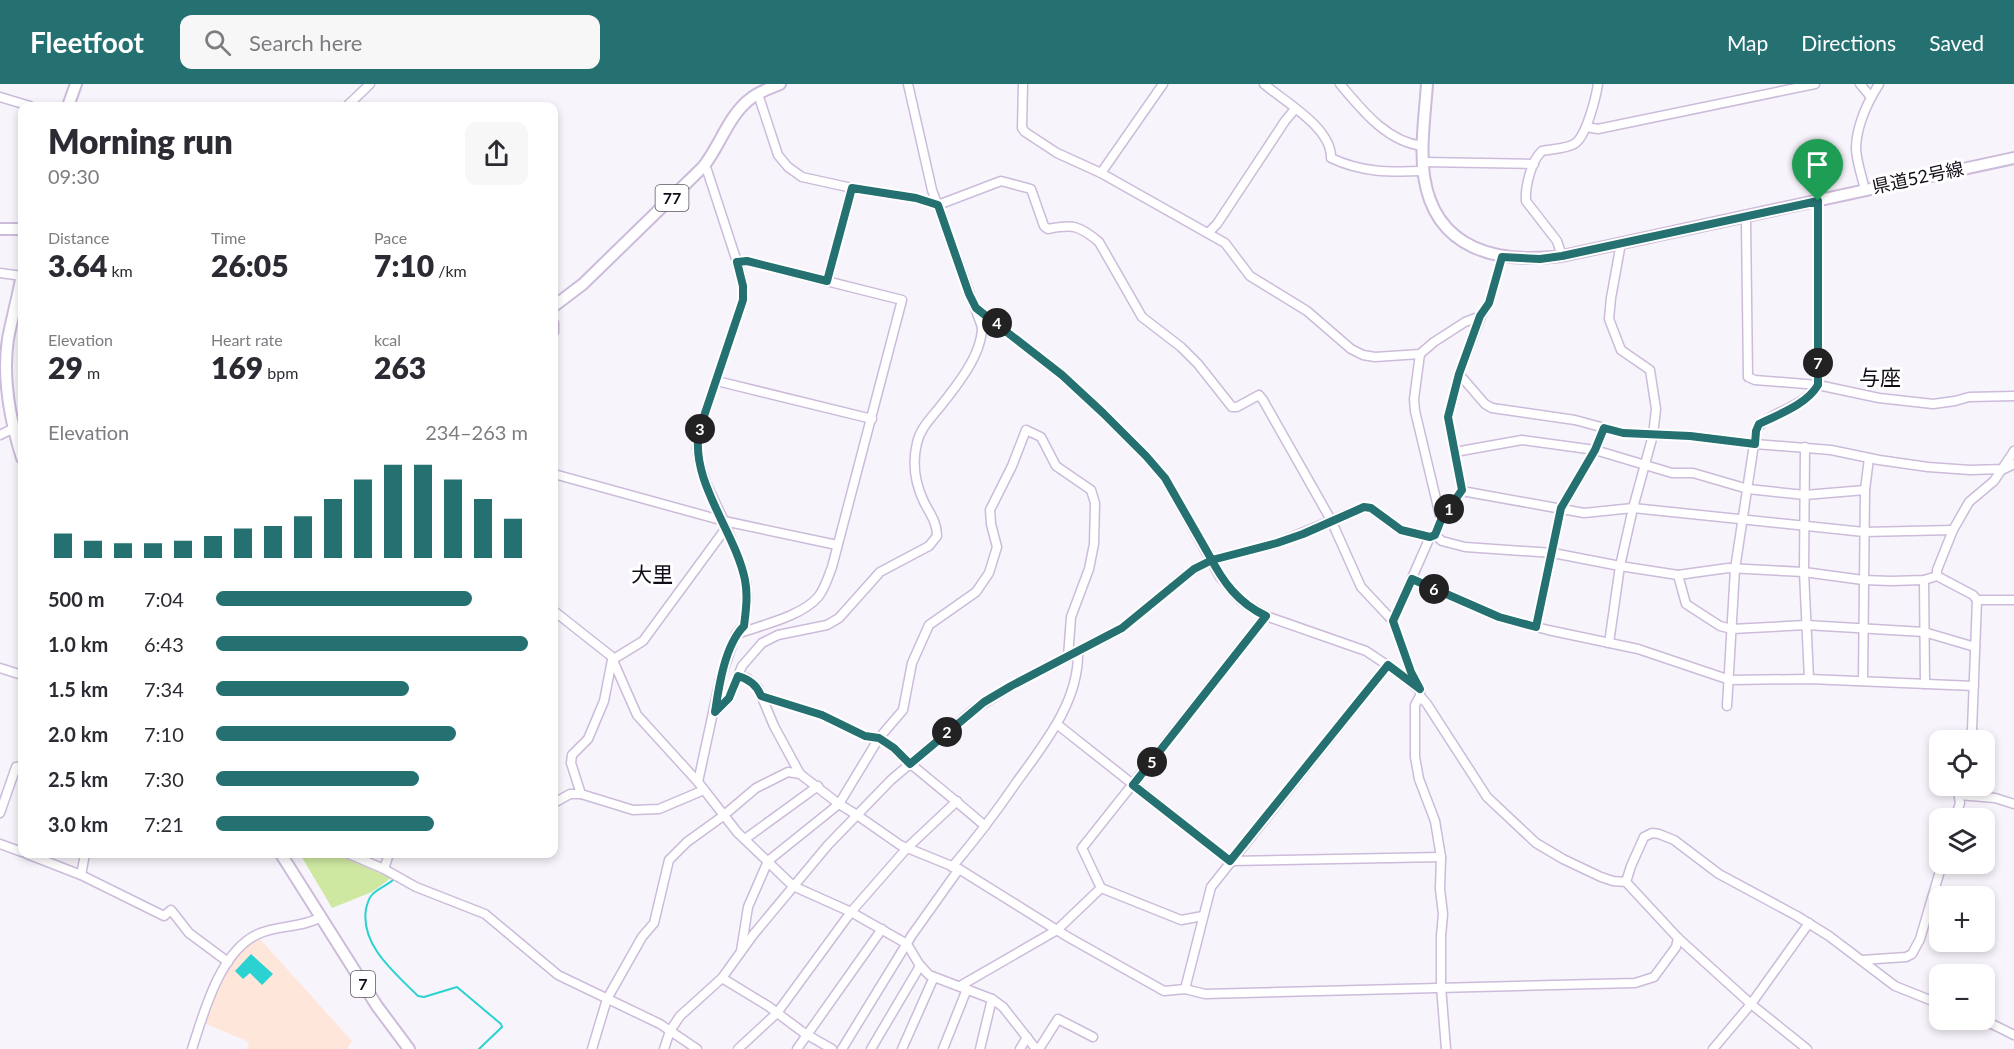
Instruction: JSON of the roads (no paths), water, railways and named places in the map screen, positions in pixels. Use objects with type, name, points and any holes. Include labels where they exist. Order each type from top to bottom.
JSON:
[{"type":"main road","points":[[69,102],[76,84]]},
{"type":"main road","name":"77","points":[[558,303],[583,284],[703,167],[714,153],[736,114],[750,99],[763,89],[780,84]]},
{"type":"main road","name":"県道52号線","points":[[1427,84],[1423,166],[1431,201],[1449,229],[1465,244],[1502,257],[1540,259],[1562,256],[2014,158]]},
{"type":"main road","points":[[0,229],[18,229]]},
{"type":"main road","points":[[18,294],[7,354],[8,402],[18,443]]},
{"type":"main road","name":"7","points":[[284,858],[377,1006],[409,1049]]},
{"type":"street","points":[[350,102],[370,84]]},
{"type":"street","points":[[715,712],[729,698],[742,666],[752,653],[769,638],[827,625],[839,618],[880,572],[916,554],[935,541],[937,527],[915,482],[916,446],[923,427],[950,394],[979,350],[982,327],[932,190],[908,84]]},
{"type":"street","points":[[1023,84],[1022,128],[1025,132],[1070,160],[1101,173],[1225,243],[1250,276],[1307,311],[1351,349],[1363,355],[1375,357],[1420,354],[1442,337],[1480,316]]},
{"type":"street","points":[[1101,173],[1163,84]]},
{"type":"street","points":[[1264,84],[1310,121],[1331,149],[1331,158],[1355,168],[1380,172],[1423,166],[1534,164]]},
{"type":"street","points":[[1340,84],[1370,120],[1411,144],[1423,146]]},
{"type":"street","points":[[1562,256],[1557,241],[1526,201],[1526,192],[1534,164],[1542,151],[1570,146],[1580,140],[1598,84]]},
{"type":"street","points":[[1586,127],[1598,129],[1815,84]]},
{"type":"street","points":[[1860,84],[1871,97]]},
{"type":"street","points":[[1865,190],[1856,147],[1867,104],[1879,84]]},
{"type":"street","points":[[763,89],[778,155],[788,167],[802,177],[916,198],[938,205],[1001,181],[1031,189],[1044,226],[1048,229],[1068,225],[1089,233],[1099,242],[1142,317],[1162,330],[1192,358],[1232,407],[1237,407],[1259,395],[1331,520],[1361,587],[1393,621],[1420,692],[1486,797],[1528,836],[1563,859],[1613,881],[1626,882],[1678,938],[1751,1004],[1807,1049]]},
{"type":"street","points":[[0,98],[18,103]]},
{"type":"street","points":[[1208,233],[1217,224],[1285,121],[1296,109]]},
{"type":"street","points":[[699,782],[720,680],[736,634],[744,626],[746,588],[743,573],[706,483],[697,454],[699,431],[743,300],[743,286],[737,262],[707,170],[703,167]]},
{"type":"street","points":[[827,281],[852,188]]},
{"type":"street","points":[[1727,706],[1736,569],[1756,431],[1759,424],[1798,404],[1815,391],[1818,385],[1818,201]]},
{"type":"street","points":[[1745,217],[1748,377],[1755,380],[1818,385],[1879,398],[1933,404],[1969,397],[2014,396]]},
{"type":"street","points":[[1609,643],[1620,566],[1653,435],[1656,409],[1650,370],[1621,350],[1609,319],[1621,243]]},
{"type":"street","points":[[1393,621],[1432,536],[1462,490],[1448,417],[1459,374],[1480,316],[1489,303],[1502,257]]},
{"type":"street","points":[[736,634],[787,616],[807,606],[818,597],[825,585],[872,419],[902,300],[747,261],[737,262]]},
{"type":"street","points":[[0,273],[18,274]]},
{"type":"street","points":[[976,308],[1062,375],[1146,456],[1165,478],[1220,577],[1240,600],[1266,616],[1353,646],[1388,665],[1420,692]]},
{"type":"street","points":[[1420,354],[1414,399],[1415,411],[1441,520]]},
{"type":"street","points":[[1459,374],[1485,404],[1492,408],[1506,412],[1575,420],[1623,433],[1690,436],[1805,447],[1948,469],[2004,469],[2014,464]]},
{"type":"street","points":[[717,381],[872,419]]},
{"type":"street","points":[[0,435],[14,428]]},
{"type":"street","points":[[1536,627],[1561,508],[1595,450],[1604,428]]},
{"type":"street","points":[[741,953],[748,907],[768,861],[839,804],[879,738],[903,710],[912,663],[929,625],[976,592],[989,573],[997,547],[990,510],[1012,466],[1026,430],[1041,437],[1056,466],[1091,490],[1095,502],[1094,544],[1089,570],[1071,617],[1068,657]]},
{"type":"street","points":[[1455,452],[1522,440],[1595,450],[1672,472],[1693,473],[1748,489],[1804,495],[1865,490]]},
{"type":"street","points":[[1805,447],[1804,572],[1809,679]]},
{"type":"street","points":[[1937,576],[1937,570],[1953,530],[1969,502],[1994,481],[2004,469],[2014,450]]},
{"type":"street","points":[[1863,681],[1865,490],[1869,458]]},
{"type":"street","points":[[558,475],[725,525],[837,545]]},
{"type":"street","points":[[1462,490],[1584,513],[1633,508],[1864,532],[1953,530]]},
{"type":"street","points":[[664,1049],[670,1032],[680,1016],[722,978],[793,886],[857,815],[910,764],[984,702],[1122,628],[1187,574],[1212,560],[1303,534],[1364,507],[1371,508],[1401,530],[1432,536],[1465,547],[1553,553],[1678,575],[1728,568],[1804,572],[1863,580],[1924,580],[1937,576],[1973,595],[1977,600],[1972,730]]},
{"type":"street","points":[[581,794],[571,763],[572,755],[588,739],[604,701],[612,660],[643,641],[725,525]]},
{"type":"street","points":[[1678,575],[1686,604],[1720,626],[1732,629],[1806,626],[1924,632],[1975,647]]},
{"type":"street","points":[[1412,579],[1499,617],[1638,649],[1730,680],[1809,679],[1974,686]]},
{"type":"street","points":[[1924,580],[1925,684]]},
{"type":"street","points":[[1977,600],[2014,600]]},
{"type":"street","points":[[558,614],[611,656],[637,715],[699,782],[723,816],[793,886],[850,912],[907,944],[920,966],[934,977],[992,999],[1003,1007],[1037,1049],[1058,1019],[1093,1037]]},
{"type":"street","points":[[1203,916],[1180,920],[1101,888],[1082,848],[1266,616]]},
{"type":"street","points":[[843,1049],[956,868],[1058,725],[1078,671],[1078,652]]},
{"type":"street","points":[[1185,988],[1211,887],[1388,665]]},
{"type":"street","points":[[0,668],[18,674]]},
{"type":"street","points":[[738,676],[747,678],[758,688],[774,726],[800,774]]},
{"type":"street","points":[[1420,692],[1415,705],[1415,757],[1419,779],[1435,822],[1442,857],[1440,889],[1443,914],[1440,936],[1446,1049]]},
{"type":"street","points":[[761,696],[822,715],[865,736],[879,738],[894,748],[985,826]]},
{"type":"street","points":[[1058,725],[1230,861],[1442,857]]},
{"type":"street","points":[[0,813],[18,767]]},
{"type":"street","points":[[592,1049],[607,999],[642,937],[654,922],[669,860],[687,842],[756,788],[789,772],[800,774],[839,804],[907,848],[956,868],[1057,930],[1164,991],[1185,988],[1206,994],[1442,986],[1635,983],[1654,977],[1676,947],[1678,938]]},
{"type":"street","points":[[745,839],[818,786]]},
{"type":"street","points":[[558,801],[570,794],[581,794],[633,810],[659,809],[704,790]]},
{"type":"street","points":[[1986,796],[2014,804]]},
{"type":"street","points":[[738,1049],[777,1013],[850,912],[907,848],[957,801]]},
{"type":"street","points":[[1626,882],[1644,837],[1652,833],[1659,834],[1674,840],[1719,874],[1809,923],[1895,986],[1929,1000]]},
{"type":"street","points":[[0,844],[18,851]]},
{"type":"street","points":[[37,858],[81,875],[164,916],[171,910],[189,933],[228,962]]},
{"type":"street","points":[[81,875],[84,858]]},
{"type":"street","points":[[358,858],[416,887],[485,914],[558,975],[660,1024],[697,1049]]},
{"type":"street","points":[[384,869],[388,858]]},
{"type":"street","points":[[1862,960],[1906,957],[1912,954],[1920,939],[1939,874]]},
{"type":"street","points":[[943,1049],[963,988],[1057,930],[1101,888]]},
{"type":"street","points":[[192,1049],[211,994],[228,962],[244,943],[258,934],[311,922],[321,917]]},
{"type":"street","points":[[1713,1049],[1751,1004],[1809,923]]},
{"type":"street","points":[[797,1049],[882,929]]},
{"type":"street","points":[[871,1049],[920,966]]},
{"type":"street","points":[[902,1049],[934,977]]},
{"type":"street","points":[[722,978],[832,1049]]},
{"type":"street","points":[[980,1049],[992,999]]},
{"type":"street","points":[[1995,1026],[2014,1035]]},
{"type":"street","points":[[1020,1049],[1027,1036]]},
{"type":"street","points":[[1027,1036],[1029,1049]]},
{"type":"water","points":[[251,954],[273,974],[262,985],[250,973],[243,979],[235,971]]},
{"type":"waterway","points":[[394,879],[373,894],[367,904],[368,935],[390,968],[418,996],[424,997],[457,987],[501,1024],[502,1027],[479,1049]]},
{"type":"district","name":"与座","points":[[1880,378]]},
{"type":"district","name":"大里","points":[[652,575]]}]
